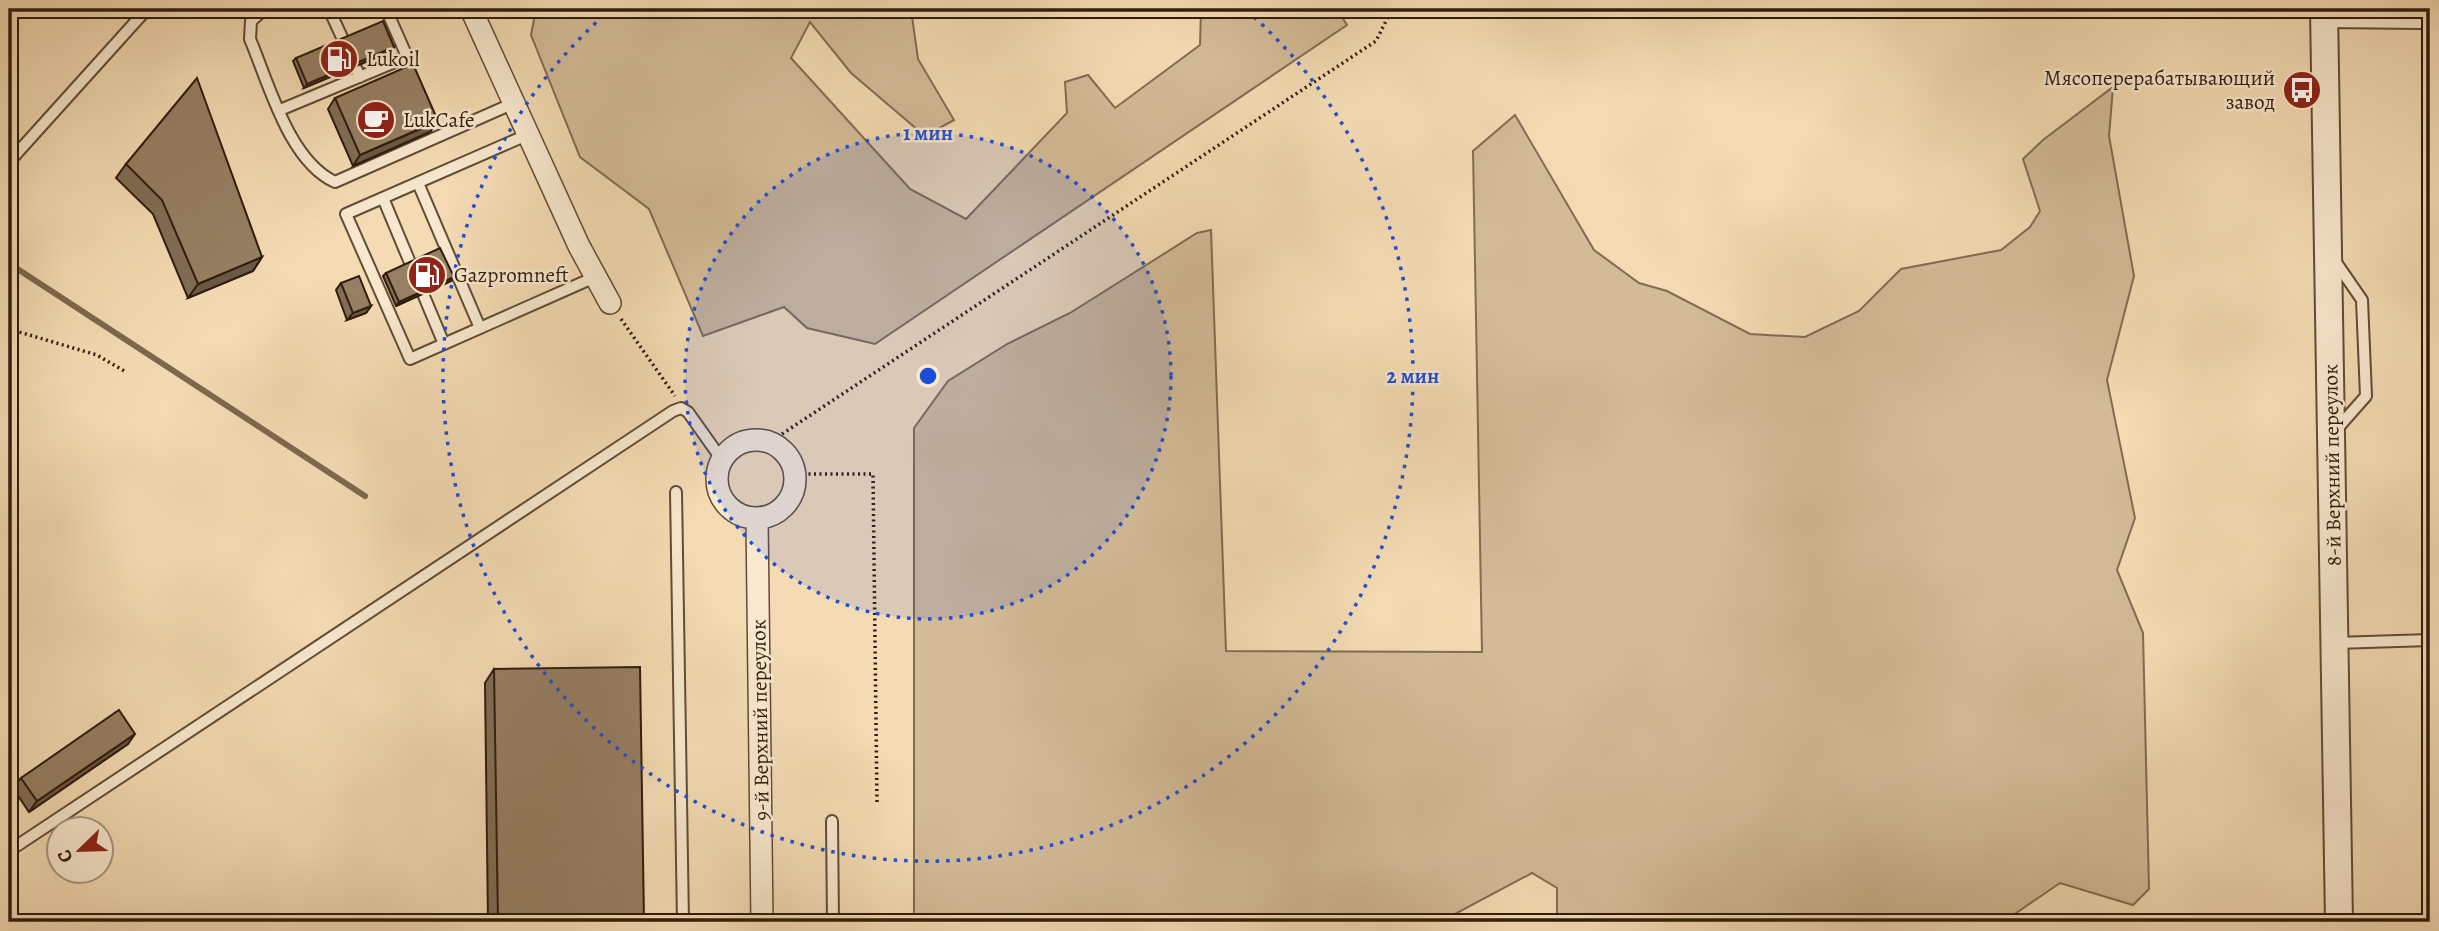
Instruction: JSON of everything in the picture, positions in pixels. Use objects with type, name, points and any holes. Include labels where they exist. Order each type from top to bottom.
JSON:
[{"type":"street","points":[[471,9],[595,277],[610,303]]},
{"type":"street","name":"8-й Верхний переулок","points":[[2324,15],[2339,922]]},
{"type":"street","points":[[747,440],[764,440],[779,447],[790,459],[796,474],[794,490],[786,505],[773,515],[757,519],[741,516],[727,506],[719,492],[717,476],[722,460],[732,447],[747,440]]},
{"type":"street","name":"9-й Верхний переулок","points":[[757,519],[762,922]]},
{"type":"lane","points":[[9,162],[147,9]]},
{"type":"lane","points":[[265,9],[251,22],[250,39],[302,157],[318,174],[335,182],[514,103]]},
{"type":"lane","points":[[329,9],[360,77]]},
{"type":"lane","points":[[387,9],[412,68]]},
{"type":"lane","points":[[2324,15],[2423,23]]},
{"type":"lane","points":[[280,110],[407,57]]},
{"type":"lane","points":[[436,124],[441,135]]},
{"type":"lane","points":[[529,134],[346,214],[410,359],[595,277]]},
{"type":"lane","points":[[418,183],[480,328]]},
{"type":"lane","points":[[383,198],[443,344]]},
{"type":"lane","points":[[2328,251],[2362,300],[2366,397],[2331,435]]},
{"type":"lane","points":[[9,851],[681,408],[688,412],[722,460]]},
{"type":"lane","points":[[676,492],[683,922]]},
{"type":"lane","points":[[2335,643],[2430,640]]},
{"type":"lane","points":[[832,821],[833,922]]},
{"type":"path","points":[[782,434],[1376,41],[1392,9]]},
{"type":"path","points":[[610,303],[681,408]]},
{"type":"path","points":[[9,329],[97,355],[126,372]]},
{"type":"path","points":[[803,474],[873,474],[877,804]]},
{"type":"shaded area","points":[[536,9],[911,9],[918,59],[954,120],[925,136],[851,73],[810,22],[791,58],[910,189],[966,219],[1067,113],[1065,82],[1088,75],[1115,108],[1200,45],[1201,9],[1337,9],[1347,25],[875,344],[807,328],[784,307],[703,336],[649,209],[580,157],[531,35]]},
{"type":"shaded area","points":[[2113,87],[2109,136],[2134,276],[2107,380],[2135,518],[2117,570],[2143,633],[2149,889],[2133,905],[2060,883],[2003,922],[1557,922],[1557,888],[1532,873],[1440,922],[914,922],[914,428],[948,381],[1007,344],[1070,313],[1197,233],[1211,230],[1226,651],[1482,652],[1473,151],[1515,115],[1594,250],[1639,283],[1667,291],[1750,334],[1805,337],[1859,311],[1901,269],[2001,250],[2030,227],[2040,211],[2023,159],[2043,140]]},
{"type":"building","points":[[383,21],[394,47],[307,84],[296,58]]},
{"type":"building","points":[[413,64],[438,121],[360,155],[335,98]]},
{"type":"building","points":[[197,78],[262,257],[198,284],[162,200],[126,164]]},
{"type":"building","points":[[440,248],[454,277],[399,302],[386,273]]},
{"type":"building","points":[[359,276],[371,306],[353,313],[341,283]]},
{"type":"building","points":[[640,667],[644,922],[498,922],[494,669]]},
{"type":"building","points":[[119,710],[135,734],[37,801],[21,778]]},
{"type":"waterway","points":[[16,268],[365,496]]},
{"type":"place","name":"Lukoil","points":[[339,59]]},
{"type":"place","name":"Мясоперерабатывающий завод","points":[[2302,90]]},
{"type":"place","name":"LukCafe","points":[[376,120]]},
{"type":"place","name":"Gazpromneft","points":[[427,275]]}]
